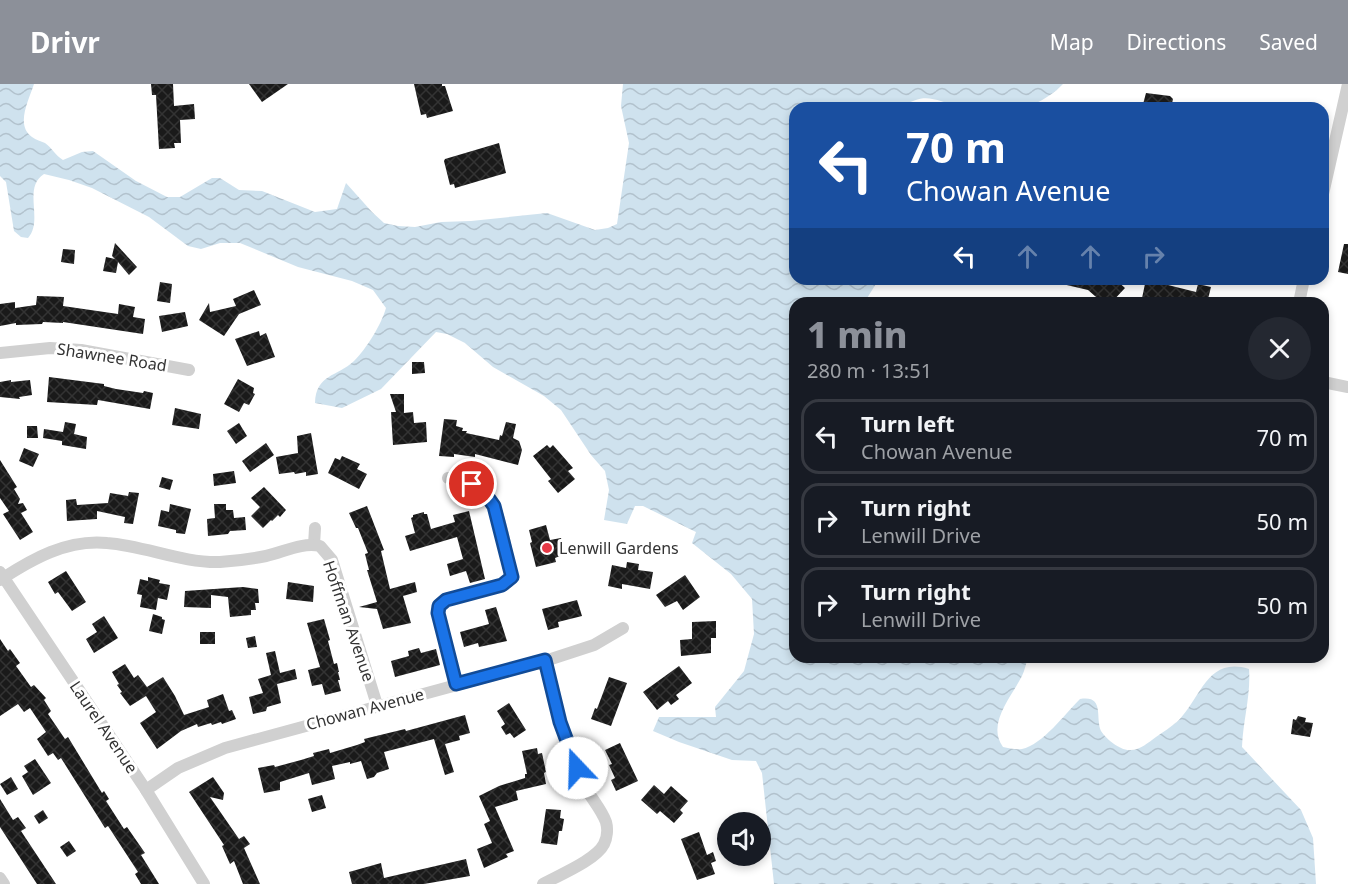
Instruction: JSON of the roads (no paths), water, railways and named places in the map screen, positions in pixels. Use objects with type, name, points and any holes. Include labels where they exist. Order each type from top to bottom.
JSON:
[{"type":"street","points":[[1329,168],[1348,84]]},
{"type":"street","name":"Shawnee Road","points":[[0,353],[33,349],[70,350],[189,370]]},
{"type":"street","points":[[1329,383],[1348,387]]},
{"type":"street","points":[[448,478],[472,484],[489,496],[496,512],[512,577],[502,585],[446,600],[439,606],[438,613],[456,684]]},
{"type":"street","points":[[314,545],[315,528]]},
{"type":"street","name":"Hoffman Avenue","points":[[1,576],[50,552],[69,546],[87,544],[107,543],[178,559],[220,562],[268,556],[306,545],[320,546],[332,560],[377,705]]},
{"type":"street","name":"Laurel Avenue","points":[[1,576],[146,790],[204,884]]},
{"type":"street","name":"Chowan Avenue","points":[[146,790],[178,768],[250,740],[545,660],[594,645],[623,628]]},
{"type":"street","points":[[543,884],[596,854],[606,838],[607,827],[584,785],[570,752],[545,660]]},
{"type":"street","points":[[606,838],[620,841]]},
{"type":"street","points":[[0,878],[4,884]]},
{"type":"water","points":[[0,84],[34,84],[24,119],[24,126],[32,137],[45,143],[63,160],[82,152],[93,151],[136,181],[167,197],[180,197],[212,178],[220,178],[239,190],[262,191],[315,212],[337,209],[346,183],[384,223],[398,226],[415,227],[441,222],[547,213],[595,230],[617,224],[629,143],[621,106],[623,84],[1063,84],[1038,102],[943,102],[924,98],[911,102],[789,102],[789,285],[875,285],[868,297],[789,297],[789,663],[1026,663],[1022,676],[1002,710],[997,729],[1003,747],[1017,749],[1037,742],[1080,699],[1088,699],[1093,700],[1098,708],[1099,725],[1105,737],[1122,748],[1138,749],[1178,721],[1214,674],[1223,668],[1249,669],[1242,747],[1301,810],[1313,838],[1316,884],[774,884],[771,856],[771,812],[766,812],[762,773],[756,761],[732,760],[653,731],[659,717],[716,717],[715,707],[744,671],[754,634],[752,599],[731,574],[692,543],[696,532],[643,506],[635,506],[627,524],[604,520],[609,490],[605,471],[591,455],[561,410],[544,396],[493,367],[465,343],[447,334],[436,332],[381,389],[342,408],[315,403],[316,394],[323,381],[354,361],[377,329],[386,308],[373,290],[352,281],[298,267],[240,243],[220,243],[201,249],[188,246],[149,217],[92,188],[44,174],[34,187],[32,231],[28,238],[21,237],[14,231],[6,182],[0,176]]},
{"type":"place","name":"Lenwill Gardens","points":[[547,548]]}]
